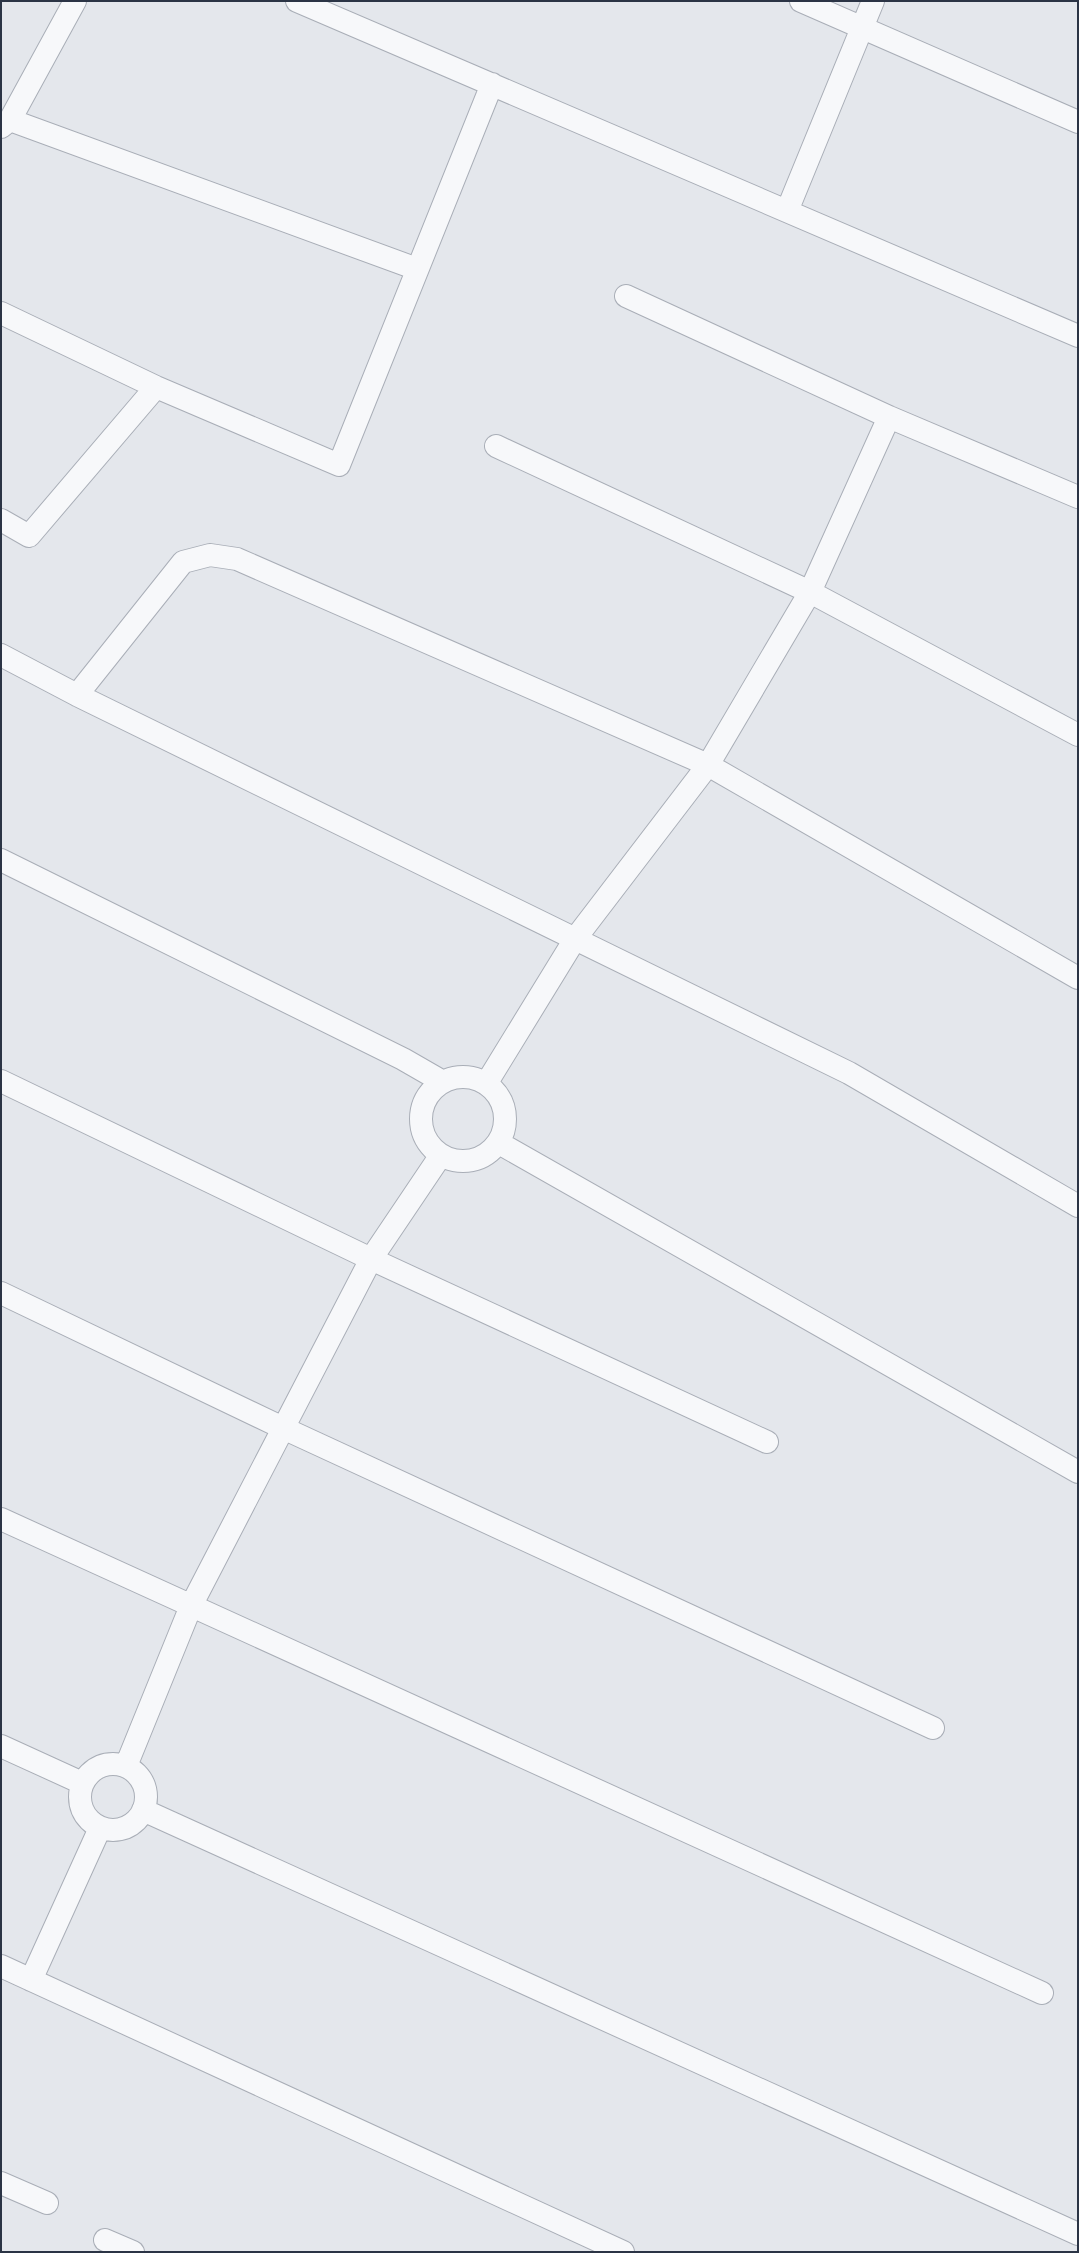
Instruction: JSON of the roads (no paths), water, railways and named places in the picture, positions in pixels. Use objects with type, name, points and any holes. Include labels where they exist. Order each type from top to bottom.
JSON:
[{"type":"street","points":[[75,1],[5,124],[417,269]]},
{"type":"street","points":[[298,1],[1078,336]]},
{"type":"street","points":[[802,1],[1078,122]]},
{"type":"street","points":[[787,211],[873,1]]},
{"type":"street","points":[[1,313],[156,387],[339,465],[492,84]]},
{"type":"street","points":[[626,296],[889,417],[1078,497]]},
{"type":"street","points":[[1,520],[29,536],[156,387]]},
{"type":"street","points":[[486,1084],[575,939],[708,764],[810,592],[889,417]]},
{"type":"street","points":[[496,446],[810,592],[1078,735]]},
{"type":"street","points":[[77,695],[183,562],[210,555],[237,559],[708,764],[1078,978]]},
{"type":"street","points":[[1,655],[77,695],[850,1073],[1078,1206]]},
{"type":"street","points":[[1,860],[403,1059],[443,1082]]},
{"type":"street","points":[[457,1077],[472,1078],[486,1084],[498,1095],[505,1111],[505,1128],[499,1143],[482,1158],[461,1162],[441,1155],[428,1143],[422,1126],[422,1109],[430,1093],[443,1082],[457,1077]]},
{"type":"street","points":[[1,1081],[370,1259],[767,1442]]},
{"type":"street","points":[[499,1143],[1078,1472]]},
{"type":"street","points":[[126,1766],[191,1606],[370,1259],[441,1155]]},
{"type":"street","points":[[1,1292],[283,1428],[933,1728]]},
{"type":"street","points":[[1,1519],[1042,1994]]},
{"type":"street","points":[[1,1746],[82,1784]]},
{"type":"street","points":[[113,1764],[126,1766],[136,1774],[144,1785],[146,1798],[143,1810],[136,1821],[125,1828],[113,1831],[100,1828],[89,1820],[82,1809],[79,1797],[82,1784],[90,1773],[100,1766],[113,1764]]},
{"type":"street","points":[[143,1810],[1078,2234]]},
{"type":"street","points":[[31,1980],[100,1828]]},
{"type":"street","points":[[1,1966],[623,2252]]},
{"type":"street","points":[[1,2183],[47,2203]]},
{"type":"street","points":[[105,2240],[132,2252]]}]
